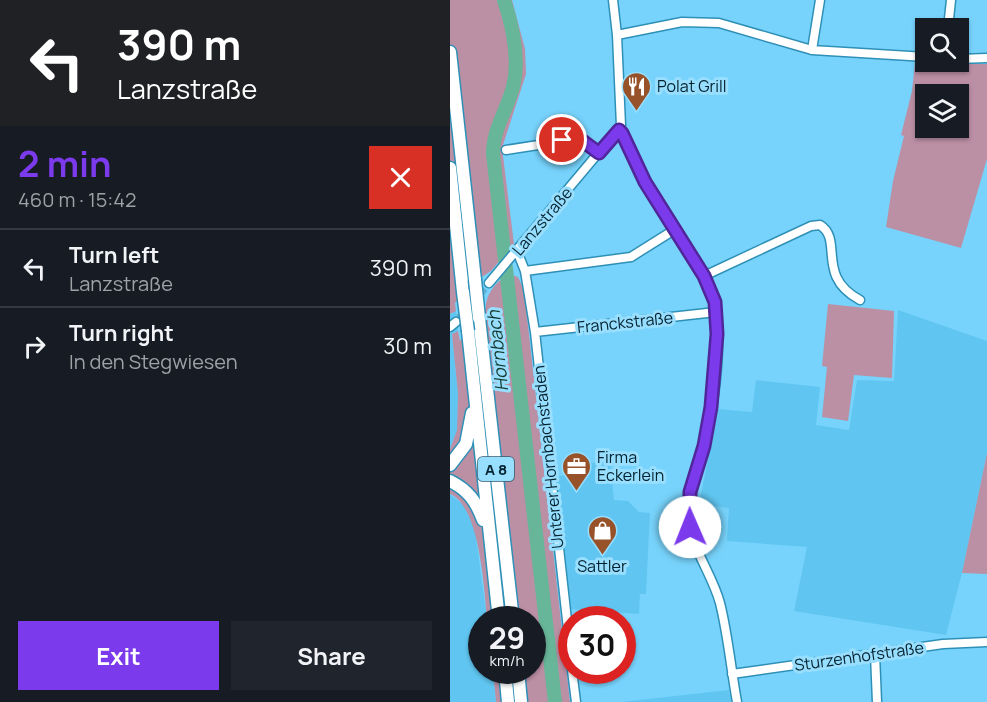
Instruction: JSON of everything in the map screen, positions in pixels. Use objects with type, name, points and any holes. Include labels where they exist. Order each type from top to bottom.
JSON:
[{"type":"highway","name":"A 8","points":[[450,52],[511,606]]},
{"type":"highway","name":"A 8","points":[[450,168],[497,606]]},
{"type":"highway","points":[[450,465],[466,444],[476,403]]},
{"type":"highway","points":[[450,481],[469,493],[477,505],[490,541]]},
{"type":"highway","points":[[506,684],[508,702]]},
{"type":"highway","points":[[519,684],[521,702]]},
{"type":"street","points":[[613,0],[622,122],[619,130],[652,195],[713,293],[716,312],[711,407],[704,446],[690,492],[688,514],[694,540],[720,604],[737,702]]},
{"type":"street","points":[[812,50],[820,0]]},
{"type":"street","points":[[949,18],[951,0]]},
{"type":"street","points":[[617,35],[682,22],[719,23],[812,50],[915,56]]},
{"type":"street","points":[[969,59],[987,58]]},
{"type":"street","name":"Lanzstraße","points":[[491,281],[619,130]]},
{"type":"street","points":[[506,150],[577,139],[584,141],[599,153]]},
{"type":"street","points":[[704,276],[811,226],[820,225],[829,236],[838,284],[847,293],[860,300]]},
{"type":"street","points":[[525,271],[631,257],[674,231]]},
{"type":"street","name":"Unterer Hornbachstaden","points":[[517,251],[525,271],[535,332],[565,606]]},
{"type":"street","name":"Franckstraße","points":[[535,332],[716,312]]},
{"type":"street","name":"Sturzenhofstraße","points":[[732,674],[958,642],[987,642]]},
{"type":"street","points":[[875,654],[877,702]]},
{"type":"street","points":[[574,684],[576,702]]},
{"type":"shaded area","points":[[450,0],[512,0],[525,49],[526,74],[502,148],[514,244],[491,271],[482,277],[481,273],[455,303],[456,311],[450,314]]},
{"type":"shaded area","points":[[915,63],[915,72],[969,72],[969,64],[987,64],[987,159],[961,248],[886,227],[893,181],[904,136],[901,135],[912,91]]},
{"type":"shaded area","points":[[509,274],[518,277],[524,290],[559,606],[558,684],[568,684],[570,702],[496,702],[494,684],[546,684],[546,606],[486,606],[482,569],[474,531],[468,514],[460,502],[450,494],[450,449],[457,430],[458,394],[452,334],[458,331],[460,341],[486,308],[487,298],[500,280]]},
{"type":"shaded area","points":[[828,304],[894,311],[892,378],[854,375],[848,421],[822,417],[827,367],[822,366]]},
{"type":"shaded area","points":[[898,310],[987,341],[987,453],[962,573],[946,635],[794,611],[807,547],[727,541],[729,508],[699,504],[718,409],[752,412],[756,380],[820,387],[816,425],[849,430],[857,380],[894,381]]},
{"type":"shaded area","points":[[456,311],[458,331],[452,334],[458,394],[457,430],[450,449],[450,314]]},
{"type":"shaded area","points":[[987,453],[987,574],[962,573]]},
{"type":"shaded area","points":[[610,462],[614,500],[628,501],[639,512],[650,513],[646,594],[640,594],[639,614],[636,614],[636,606],[571,606],[557,477],[586,470],[590,463]]},
{"type":"shaded area","points":[[450,494],[467,508],[475,530],[485,606],[468,606],[468,684],[494,684],[496,702],[450,702]]},
{"type":"shaded area","points":[[729,690],[731,702],[621,702]]},
{"type":"waterway","name":"Hornbach","points":[[504,0],[513,32],[516,65],[513,87],[498,128],[493,154],[555,702]]},
{"type":"tunnel","points":[[456,322],[489,283]]},
{"type":"place","name":"Polat Grill","points":[[636,112]]},
{"type":"place","name":"Firma Eckerlein","points":[[576,492]]},
{"type":"place","name":"Sattler","points":[[602,556]]},
{"type":"route","points":[[562,140],[580,139],[599,153],[619,130],[622,133],[652,195],[713,293],[717,334],[715,370],[708,430],[690,492],[688,514],[690,527]]}]
